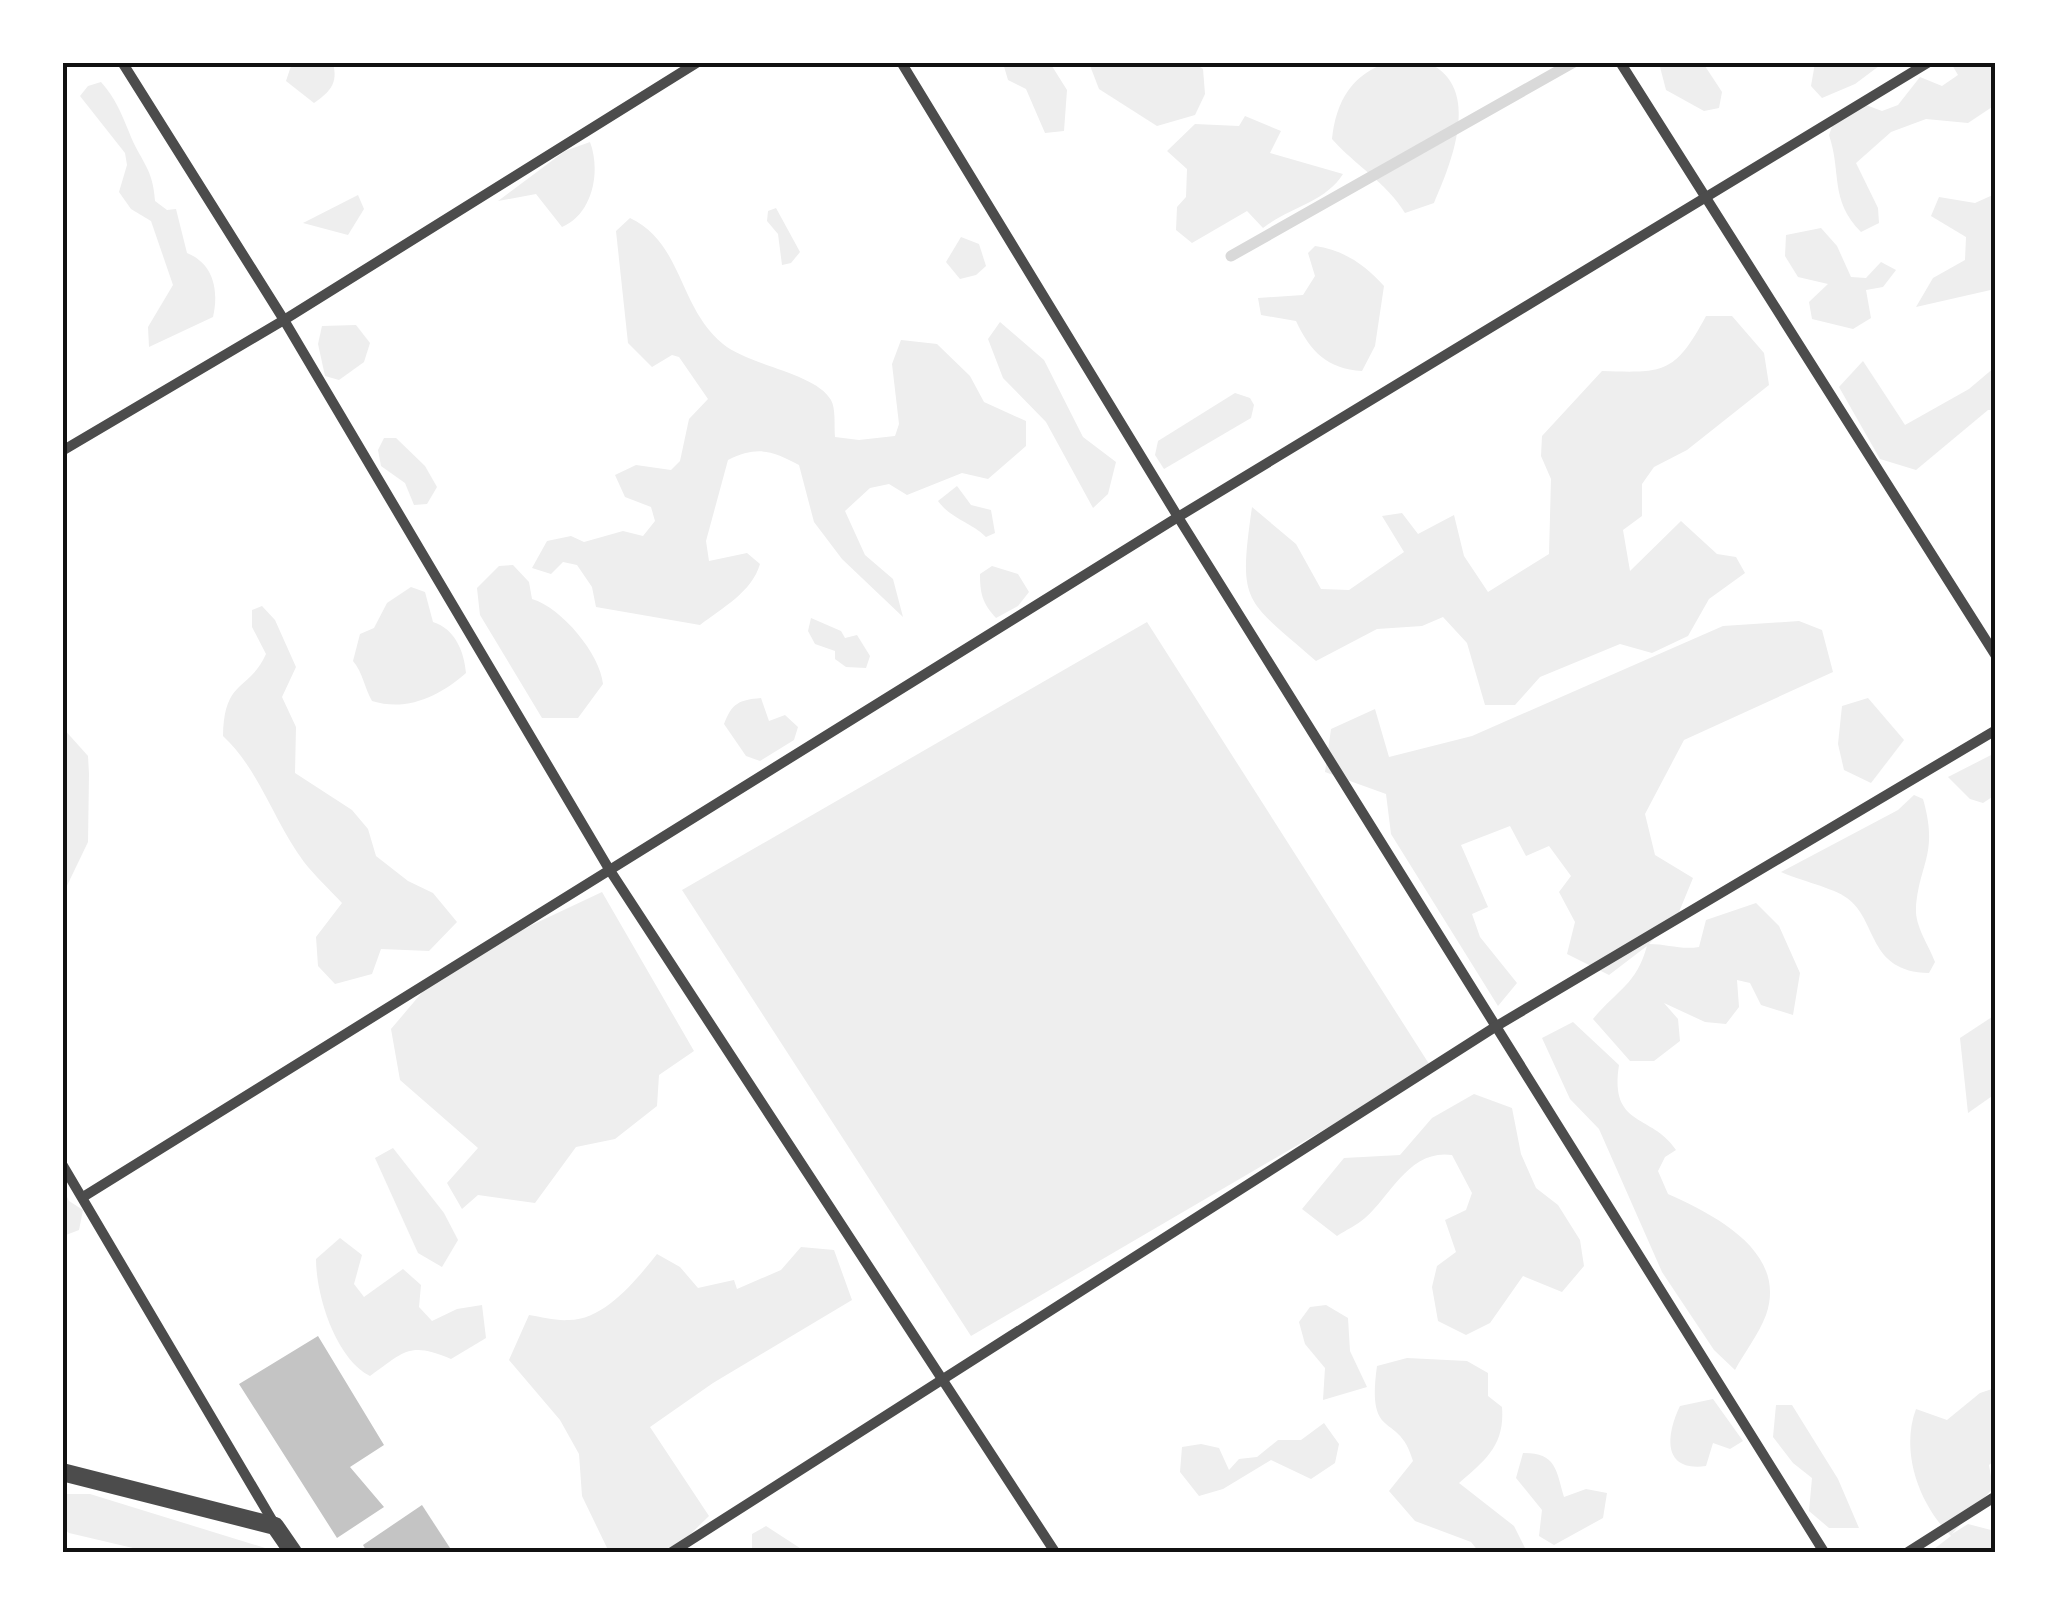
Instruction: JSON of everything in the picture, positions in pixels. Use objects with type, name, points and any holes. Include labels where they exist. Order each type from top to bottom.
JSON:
[{"type":"street","points":[[122,62],[284,320],[609,869],[1055,1552]]},
{"type":"street","points":[[62,451],[284,320],[698,62]]},
{"type":"street","points":[[901,62],[1178,518],[1824,1552]]},
{"type":"street","points":[[1620,62],[1996,656]]},
{"type":"street","points":[[83,1197],[1178,518],[1929,62]]},
{"type":"street","points":[[672,1552],[1495,1028],[1996,730]]},
{"type":"street","points":[[62,1164],[294,1552]]},
{"type":"street","points":[[62,1472],[275,1526]]},
{"type":"street","points":[[1908,1552],[1996,1496]]},
{"type":"shaded area","points":[[1389,62],[1428,63],[1445,74],[1455,90],[1459,108],[1454,148],[1434,203],[1405,213],[1389,192],[1332,139],[1337,113],[1348,91],[1365,74]]},
{"type":"shaded area","points":[[1815,62],[1883,63],[1855,84],[1822,98],[1811,86]]},
{"type":"shaded area","points":[[292,63],[333,63],[332,86],[314,103],[286,81]]},
{"type":"shaded area","points":[[1003,63],[1050,63],[1067,90],[1064,131],[1045,133],[1026,89],[1008,80]]},
{"type":"shaded area","points":[[1089,63],[1194,63],[1203,69],[1205,94],[1195,115],[1157,126],[1099,89]]},
{"type":"shaded area","points":[[1659,63],[1703,63],[1722,92],[1719,108],[1704,111],[1666,90]]},
{"type":"shaded area","points":[[1951,63],[1987,63],[1995,69],[1995,105],[1968,123],[1926,119],[1891,132],[1856,163],[1878,208],[1879,223],[1861,232],[1840,197],[1829,135],[1833,124],[1858,102],[1882,111],[1898,105],[1920,77],[1942,86],[1958,75]]},
{"type":"shaded area","points":[[101,82],[118,106],[149,172],[155,201],[167,210],[176,209],[187,253],[209,271],[215,288],[213,317],[149,347],[148,327],[173,285],[151,221],[131,209],[119,192],[127,165],[125,153],[80,96],[88,86]]},
{"type":"shaded area","points":[[1245,116],[1281,131],[1270,153],[1343,174],[1317,198],[1263,228],[1247,211],[1192,243],[1176,230],[1177,207],[1186,197],[1187,169],[1167,151],[1195,124],[1239,126]]},
{"type":"shaded area","points":[[590,142],[595,166],[592,190],[573,221],[562,227],[536,194],[498,201],[565,151]]},
{"type":"shaded area","points":[[1995,194],[1995,289],[1916,307],[1933,278],[1965,260],[1966,237],[1931,216],[1939,197],[1975,203]]},
{"type":"shaded area","points":[[358,195],[364,209],[348,235],[303,223]]},
{"type":"shaded area","points":[[776,208],[800,252],[791,263],[782,265],[778,234],[767,221],[768,211]]},
{"type":"shaded area","points":[[630,218],[661,243],[697,312],[723,344],[823,391],[833,404],[835,437],[859,440],[895,436],[899,424],[892,364],[901,340],[937,344],[970,376],[984,402],[1026,421],[1026,446],[988,479],[962,473],[907,495],[889,484],[870,488],[845,511],[865,555],[893,579],[903,617],[842,559],[814,522],[799,465],[764,452],[728,460],[706,541],[709,561],[747,553],[760,564],[743,591],[700,625],[596,607],[592,587],[577,565],[563,562],[551,574],[532,568],[547,541],[571,536],[584,542],[623,531],[643,536],[655,521],[651,507],[625,497],[615,475],[636,465],[671,470],[680,461],[689,419],[708,399],[679,357],[672,355],[652,367],[628,343],[616,231]]},
{"type":"shaded area","points":[[1821,228],[1837,246],[1851,277],[1866,278],[1881,262],[1896,270],[1883,287],[1866,290],[1871,318],[1853,329],[1812,319],[1809,302],[1828,284],[1798,277],[1785,256],[1786,235]]},
{"type":"shaded area","points":[[961,237],[979,244],[986,266],[976,275],[960,279],[946,262]]},
{"type":"shaded area","points":[[1315,246],[1353,260],[1384,286],[1375,346],[1362,371],[1339,367],[1321,356],[1296,321],[1261,315],[1258,298],[1303,295],[1315,276],[1308,253]]},
{"type":"shaded area","points":[[1706,316],[1732,316],[1764,353],[1769,385],[1687,450],[1654,467],[1642,484],[1642,516],[1623,530],[1630,571],[1681,521],[1717,554],[1736,557],[1745,573],[1709,599],[1688,636],[1652,653],[1620,644],[1540,677],[1515,705],[1485,705],[1467,643],[1443,617],[1422,626],[1377,629],[1316,661],[1260,610],[1247,582],[1252,507],[1296,544],[1321,589],[1349,590],[1404,552],[1382,516],[1402,513],[1418,534],[1454,515],[1464,556],[1488,592],[1549,554],[1551,479],[1541,456],[1542,436],[1602,371],[1654,370],[1666,366],[1685,349]]},
{"type":"shaded area","points":[[1000,322],[1044,360],[1083,437],[1116,462],[1108,494],[1093,508],[1046,422],[1003,378],[988,339]]},
{"type":"shaded area","points":[[356,325],[370,343],[364,362],[339,380],[325,376],[318,344],[322,326]]},
{"type":"shaded area","points":[[1863,361],[1905,425],[1969,389],[1995,367],[1995,410],[1988,410],[1916,470],[1880,459],[1839,387]]},
{"type":"shaded area","points":[[1235,393],[1250,398],[1254,405],[1251,418],[1164,469],[1155,455],[1158,441]]},
{"type":"shaded area","points":[[384,438],[396,438],[425,466],[437,487],[427,504],[414,505],[405,483],[381,466],[378,450]]},
{"type":"shaded area","points":[[957,486],[971,505],[991,510],[995,533],[986,537],[938,501]]},
{"type":"shaded area","points":[[513,565],[529,582],[532,599],[567,622],[595,659],[603,684],[578,718],[542,718],[480,615],[477,588],[499,566]]},
{"type":"shaded area","points":[[992,566],[1018,574],[1029,592],[1018,606],[996,618],[985,602],[980,574]]},
{"type":"shaded area","points":[[411,587],[425,592],[433,622],[457,642],[466,673],[422,700],[398,704],[372,701],[353,661],[360,634],[374,628],[387,603]]},
{"type":"shaded area","points":[[262,606],[275,620],[296,667],[282,697],[296,727],[295,773],[352,810],[368,829],[376,856],[408,881],[433,893],[457,922],[429,951],[381,949],[372,974],[335,984],[318,966],[316,937],[342,903],[304,862],[247,764],[223,736],[228,704],[266,654],[252,627],[252,610]]},
{"type":"shaded area","points":[[811,618],[841,631],[845,638],[857,635],[870,656],[866,668],[846,667],[835,659],[835,651],[815,644],[808,631]]},
{"type":"shaded area","points":[[1799,621],[1822,630],[1833,672],[1684,740],[1645,814],[1655,855],[1693,878],[1679,912],[1649,944],[1699,947],[1706,920],[1756,903],[1779,926],[1800,973],[1793,1015],[1761,1005],[1750,983],[1737,980],[1739,1007],[1726,1024],[1705,1022],[1664,1003],[1678,1019],[1680,1041],[1654,1061],[1630,1061],[1593,1019],[1632,978],[1647,946],[1609,975],[1567,954],[1575,922],[1559,892],[1571,876],[1549,846],[1526,856],[1510,826],[1461,845],[1488,907],[1472,914],[1480,937],[1517,983],[1498,1006],[1391,834],[1386,794],[1325,772],[1331,729],[1375,709],[1389,757],[1472,736],[1723,626]]},
{"type":"shaded area","points":[[1147,622],[1431,1067],[971,1336],[682,890]]},
{"type":"shaded area","points":[[761,698],[769,721],[785,715],[798,727],[794,740],[760,761],[746,756],[724,724],[737,704]]},
{"type":"shaded area","points":[[1868,698],[1904,740],[1871,783],[1844,770],[1838,744],[1842,706]]},
{"type":"shaded area","points":[[62,727],[88,756],[89,774],[88,842],[63,894]]},
{"type":"shaded area","points":[[1995,753],[1995,795],[1983,803],[1970,799],[1948,777]]},
{"type":"shaded area","points":[[1914,795],[1923,799],[1929,833],[1916,916],[1935,962],[1929,973],[1894,964],[1884,955],[1857,907],[1847,898],[1781,872],[1898,810]]},
{"type":"shaded area","points":[[602,892],[694,1051],[659,1075],[657,1106],[615,1139],[576,1147],[535,1203],[478,1195],[462,1209],[447,1183],[478,1148],[400,1080],[391,1029],[436,976],[481,949]]},
{"type":"shaded area","points":[[1995,1015],[1995,1094],[1968,1113],[1960,1038]]},
{"type":"shaded area","points":[[1573,1022],[1619,1065],[1620,1100],[1626,1110],[1666,1138],[1676,1150],[1665,1157],[1658,1171],[1668,1194],[1706,1213],[1743,1239],[1767,1272],[1770,1293],[1766,1315],[1735,1370],[1714,1350],[1662,1272],[1599,1129],[1570,1099],[1542,1038]]},
{"type":"shaded area","points":[[1474,1094],[1512,1108],[1521,1154],[1536,1188],[1558,1205],[1580,1240],[1584,1266],[1562,1292],[1523,1276],[1490,1323],[1466,1335],[1438,1321],[1432,1287],[1437,1266],[1456,1252],[1445,1220],[1466,1210],[1472,1193],[1452,1155],[1437,1155],[1412,1166],[1365,1218],[1337,1236],[1302,1209],[1344,1158],[1400,1155],[1432,1118]]},
{"type":"shaded area","points":[[393,1148],[444,1213],[458,1240],[442,1267],[418,1253],[375,1158]]},
{"type":"shaded area","points":[[62,1186],[69,1201],[83,1210],[79,1230],[66,1235],[63,1253]]},
{"type":"shaded area","points":[[340,1238],[362,1255],[354,1284],[364,1297],[403,1269],[421,1285],[419,1307],[432,1321],[457,1309],[482,1305],[486,1338],[451,1359],[416,1350],[370,1376],[358,1368],[330,1325],[317,1274],[316,1259]]},
{"type":"shaded area","points":[[801,1247],[834,1250],[852,1300],[713,1383],[650,1427],[709,1516],[672,1552],[609,1552],[582,1496],[579,1454],[560,1420],[509,1360],[529,1315],[564,1320],[595,1313],[619,1296],[657,1254],[680,1267],[698,1288],[734,1280],[737,1289],[781,1270]]},
{"type":"shaded area","points":[[1326,1305],[1348,1318],[1350,1351],[1367,1387],[1323,1400],[1325,1368],[1305,1344],[1299,1322],[1310,1307]]},
{"type":"shaded area","points":[[1407,1358],[1467,1361],[1488,1373],[1488,1396],[1502,1407],[1500,1432],[1492,1451],[1459,1483],[1514,1526],[1527,1552],[1479,1552],[1471,1542],[1415,1521],[1389,1491],[1413,1461],[1407,1445],[1380,1417],[1376,1407],[1377,1366]]},
{"type":"shaded area","points":[[1995,1388],[1995,1460],[1989,1465],[1993,1488],[1952,1534],[1968,1524],[1991,1530],[1995,1515],[1995,1552],[1930,1552],[1951,1536],[1930,1509],[1916,1477],[1910,1442],[1916,1409],[1947,1420],[1980,1393]]},
{"type":"shaded area","points":[[1713,1399],[1743,1441],[1730,1449],[1713,1443],[1706,1466],[1681,1463],[1671,1449],[1670,1439],[1680,1406]]},
{"type":"shaded area","points":[[1776,1405],[1792,1405],[1838,1479],[1859,1528],[1829,1528],[1809,1511],[1812,1478],[1793,1463],[1773,1437]]},
{"type":"shaded area","points":[[1324,1423],[1339,1444],[1335,1463],[1311,1479],[1271,1460],[1223,1489],[1199,1496],[1180,1472],[1182,1447],[1201,1444],[1219,1448],[1229,1470],[1239,1459],[1257,1457],[1278,1440],[1301,1440]]},
{"type":"shaded area","points":[[1523,1453],[1542,1456],[1553,1465],[1564,1497],[1586,1489],[1607,1493],[1603,1518],[1554,1545],[1539,1536],[1542,1510],[1516,1478]]},
{"type":"shaded area","points":[[62,1494],[90,1494],[278,1552],[150,1552],[69,1533],[63,1528]]},
{"type":"shaded area","points":[[766,1526],[806,1552],[752,1552],[752,1534]]},
{"type":"building","points":[[318,1336],[384,1445],[350,1467],[384,1507],[337,1538],[239,1384]]},
{"type":"building","points":[[422,1505],[450,1548],[443,1552],[367,1552],[363,1545]]},
{"type":"waterway","points":[[1231,256],[1574,62]]}]
